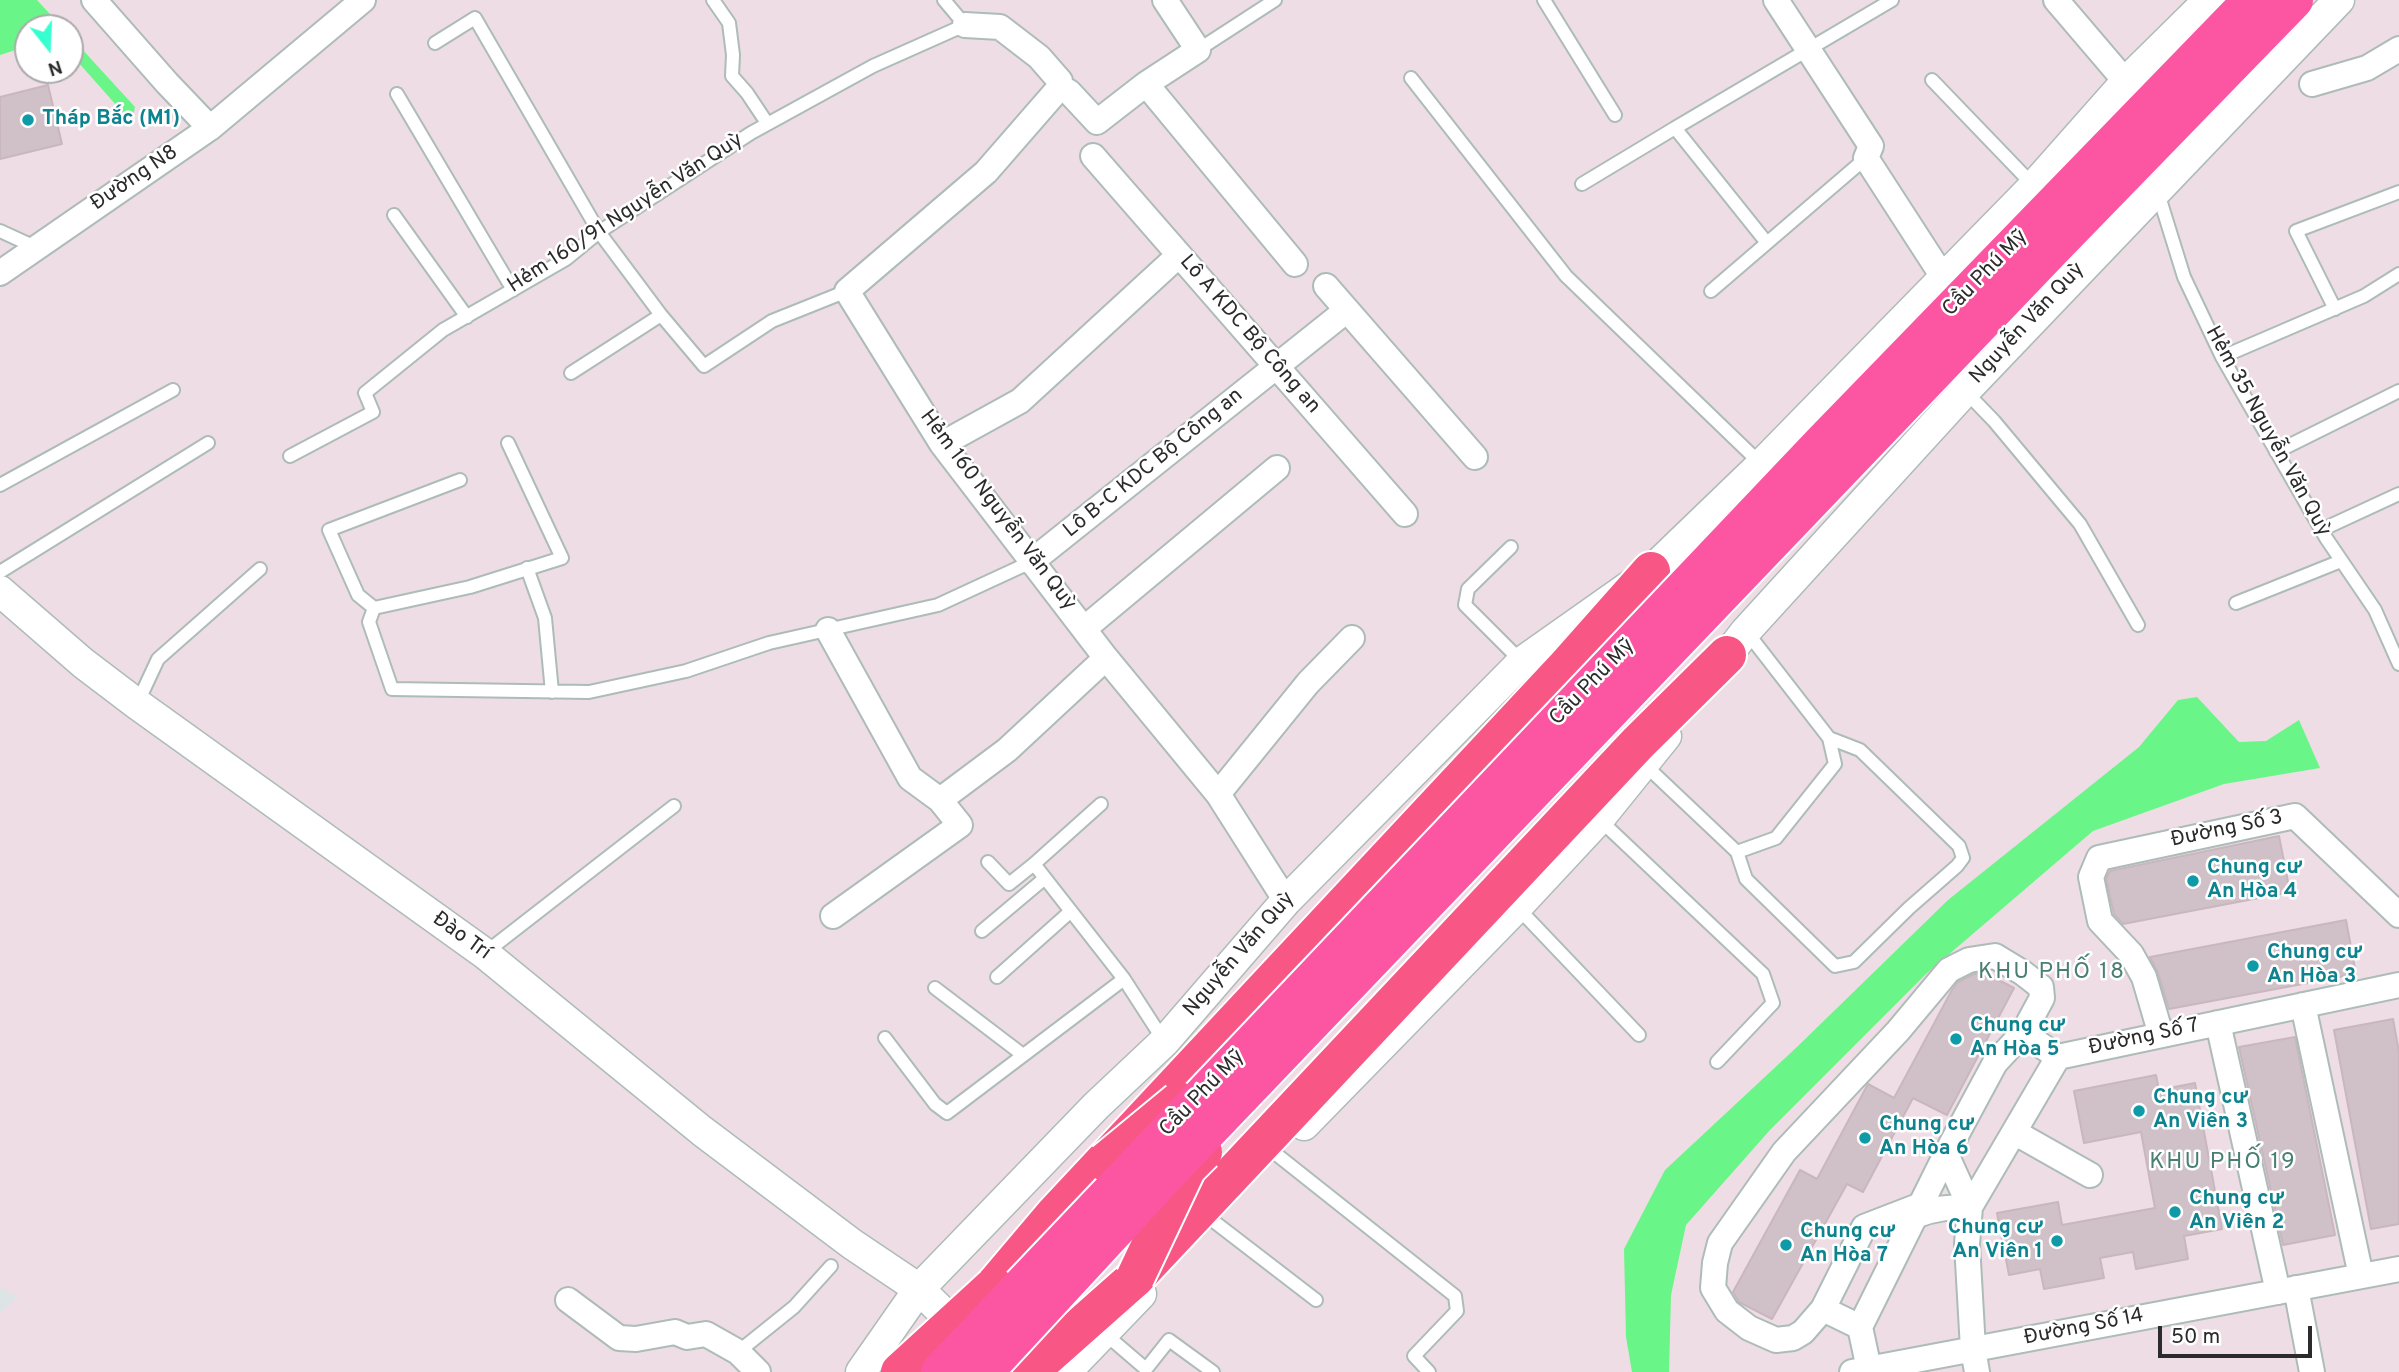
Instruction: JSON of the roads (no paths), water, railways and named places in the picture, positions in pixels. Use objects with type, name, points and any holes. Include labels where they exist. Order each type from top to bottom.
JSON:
[{"type":"highway","name":"Cầu Phú Mỹ","points":[[940,1372],[1831,434],[2252,0]]},
{"type":"highway","name":"Cầu Phú Mỹ","points":[[984,1372],[1208,1130],[2294,0]]},
{"type":"main road","name":"Cầu Phú Mỹ","points":[[1105,1161],[1170,1110],[1302,973],[1464,798],[2234,0]]},
{"type":"main road","name":"Cầu Phú Mỹ","points":[[1135,1278],[1186,1168],[1260,1093],[1498,837],[1653,680],[2307,0]]},
{"type":"main road","name":"Nguyễn Văn Quỳ","points":[[1565,668],[1651,571]]},
{"type":"main road","name":"Nguyễn Văn Quỳ","points":[[1641,754],[1736,643]]},
{"type":"main road","name":"Cầu Phú Mỹ","points":[[920,1372],[1055,1215],[1565,668]]},
{"type":"main road","name":"Cầu Phú Mỹ","points":[[1029,1372],[1135,1278],[1641,754]]},
{"type":"main road","name":"Cầu Phú Mỹ","points":[[900,1372],[994,1286]]},
{"type":"street","points":[[94,0],[210,128]]},
{"type":"street","name":"Đường N8","points":[[0,273],[210,128],[363,0]]},
{"type":"street","points":[[1060,87],[1069,92],[1097,122],[1146,84],[1198,50],[1165,0]]},
{"type":"street","points":[[1776,0],[1871,146],[1866,158],[1943,277]]},
{"type":"street","points":[[2056,0],[2126,82]]},
{"type":"street","name":"Nguyễn Văn Quỳ","points":[[861,1372],[919,1289],[1086,1116],[1165,1041],[1286,901],[1522,662],[1651,571],[1761,465],[2034,186],[2126,82],[2209,0]]},
{"type":"street","name":"Nguyễn Văn Quỳ","points":[[1736,643],[1965,391],[2339,0]]},
{"type":"street","points":[[847,291],[986,172],[1060,87],[1060,81],[1039,57],[1000,27],[965,25]]},
{"type":"street","points":[[2312,84],[2367,68],[2399,49]]},
{"type":"street","points":[[1146,84],[1295,264]]},
{"type":"street","name":"Lô A KDC Bộ Công an","points":[[1093,156],[1405,514]]},
{"type":"street","points":[[942,444],[1020,401],[1179,255]]},
{"type":"street","points":[[1326,286],[1475,457]]},
{"type":"street","name":"Hẻm 160 Nguyễn Văn Quỳ","points":[[847,291],[942,444],[1106,658],[1218,794],[1286,901]]},
{"type":"street","name":"Lô B-C KDC Bộ Công an","points":[[1031,562],[1347,310]]},
{"type":"street","points":[[1853,371],[1924,435]]},
{"type":"street","points":[[1085,628],[1277,468]]},
{"type":"street","name":"Đào Trí","points":[[0,592],[83,663],[137,704],[484,953],[702,1130],[852,1244],[919,1289],[1005,1372]]},
{"type":"street","points":[[828,630],[910,778],[940,800],[960,825],[833,916]]},
{"type":"street","points":[[1218,794],[1308,683],[1352,638]]},
{"type":"street","points":[[940,800],[1007,750],[1106,658]]},
{"type":"street","name":"Nguyễn Văn Quỳ","points":[[1066,1372],[1517,907],[1598,819],[1641,754]]},
{"type":"street","name":"Đường Số 3","points":[[2161,1035],[2144,976],[2131,954],[2100,921],[2091,877],[2099,858],[2295,816],[2399,915]]},
{"type":"street","points":[[1860,1370],[1860,1327],[1918,1210],[1946,1154],[1995,1063],[2022,1033],[2042,998],[2041,986],[1995,956],[1969,960],[1949,970],[1898,1031],[1784,1152],[1720,1243],[1713,1288],[1727,1311],[1749,1328],[1776,1340],[1793,1338],[1803,1332],[1823,1309],[1864,1227],[1918,1210],[1946,1206],[1970,1207]]},
{"type":"street","name":"Đường Số 7","points":[[2058,1057],[2399,985]]},
{"type":"street","points":[[2303,1005],[2361,1276]]},
{"type":"street","points":[[2218,1023],[2287,1290],[2312,1372]]},
{"type":"street","points":[[1975,1361],[1967,1244],[1970,1207],[2058,1057],[2022,1033]]},
{"type":"street","points":[[2014,1132],[2090,1175]]},
{"type":"street","points":[[1946,1154],[1970,1207]]},
{"type":"street","name":"Đường Số 14","points":[[1860,1370],[1975,1361],[2287,1290],[2399,1269]]},
{"type":"street","points":[[568,1300],[619,1338],[636,1339],[675,1332],[687,1337],[706,1334],[738,1352],[758,1372]]},
{"type":"street","points":[[1823,1309],[1860,1327]]},
{"type":"lane","points":[[713,0],[729,23],[733,55],[732,76],[767,123]]},
{"type":"lane","points":[[944,0],[965,25]]},
{"type":"lane","points":[[1198,50],[1275,0]]},
{"type":"lane","points":[[1544,0],[1615,115]]},
{"type":"lane","points":[[1582,184],[1892,0]]},
{"type":"lane","points":[[435,43],[475,18],[599,232],[661,315],[704,366],[772,321],[847,291]]},
{"type":"lane","name":"Hẻm 160/91 Nguyễn Văn Quỳ","points":[[290,456],[373,412],[366,393],[443,330],[566,259],[599,232],[767,123],[873,66],[965,25]]},
{"type":"lane","points":[[1411,78],[1566,276],[1761,465]]},
{"type":"lane","points":[[1932,80],[2034,186]]},
{"type":"lane","points":[[397,94],[513,290]]},
{"type":"lane","points":[[1675,128],[1767,243]]},
{"type":"lane","points":[[1711,291],[1866,158]]},
{"type":"lane","name":"Hẻm 35 Nguyễn Văn Quỳ","points":[[2157,188],[2184,277],[2222,357],[2321,530],[2375,610],[2399,664]]},
{"type":"lane","points":[[2335,309],[2295,231],[2399,192]]},
{"type":"lane","points":[[394,215],[467,317]]},
{"type":"lane","points":[[0,231],[35,247]]},
{"type":"lane","points":[[2222,357],[2364,296],[2399,274]]},
{"type":"lane","points":[[571,373],[661,315]]},
{"type":"lane","points":[[0,485],[173,390]]},
{"type":"lane","points":[[1965,391],[1994,421],[2080,524],[2138,625]]},
{"type":"lane","points":[[2276,452],[2399,391]]},
{"type":"lane","points":[[0,572],[208,443]]},
{"type":"lane","points":[[374,608],[470,587],[562,558],[508,443]]},
{"type":"lane","points":[[374,608],[358,595],[329,530],[460,480]]},
{"type":"lane","points":[[2321,530],[2399,494]]},
{"type":"lane","points":[[1511,547],[1468,589],[1465,605],[1522,662]]},
{"type":"lane","points":[[2236,603],[2341,561]]},
{"type":"lane","points":[[374,608],[369,622],[393,689],[589,692],[686,670],[769,643],[937,605],[1031,562]]},
{"type":"lane","points":[[527,568],[545,618],[552,692]]},
{"type":"lane","points":[[137,704],[158,659],[260,569]]},
{"type":"lane","points":[[1641,754],[1737,852],[1746,879],[1835,966],[1854,962],[1957,866],[1963,858],[1959,846],[1860,750],[1829,738],[1736,643]]},
{"type":"lane","points":[[1737,852],[1776,838],[1835,764],[1829,738]]},
{"type":"lane","points":[[988,862],[1009,884],[1101,804]]},
{"type":"lane","points":[[484,953],[674,806]]},
{"type":"lane","points":[[1598,819],[1763,974],[1773,1003],[1717,1062]]},
{"type":"lane","points":[[1034,864],[1124,979],[1165,1041]]},
{"type":"lane","points":[[982,931],[1045,878]]},
{"type":"lane","points":[[1517,907],[1639,1035]]},
{"type":"lane","points":[[998,977],[1071,911]]},
{"type":"lane","points":[[885,1038],[935,1104],[947,1113],[1124,979]]},
{"type":"lane","points":[[935,988],[1023,1055]]},
{"type":"lane","points":[[1276,1154],[1455,1296],[1457,1311],[1415,1356],[1429,1372]]},
{"type":"lane","points":[[1212,1220],[1316,1300]]},
{"type":"lane","points":[[738,1352],[794,1307],[831,1266]]},
{"type":"lane","points":[[1104,1333],[1146,1369],[1170,1340],[1213,1372]]},
{"type":"place","name":"Tháp Bắc (M1)","points":[[28,120]]},
{"type":"place","name":"Chung cư An Hòa 4","points":[[2193,881]]},
{"type":"place","name":"Chung cư An Hòa 3","points":[[2253,966]]},
{"type":"place","name":"Chung cư An Hòa 5","points":[[1956,1039]]},
{"type":"place","name":"Chung cư An Viên 3","points":[[2139,1111]]},
{"type":"place","name":"Chung cư An Hòa 6","points":[[1865,1138]]},
{"type":"place","name":"Chung cư An Viên 2","points":[[2175,1212]]},
{"type":"place","name":"Chung cư An Viên 1","points":[[2057,1241]]},
{"type":"place","name":"Chung cư An Hòa 7","points":[[1786,1245]]},
{"type":"district","name":"KHU PHỐ 18","points":[[2052,973]]},
{"type":"district","name":"KHU PHỐ 19","points":[[2223,1163]]}]
